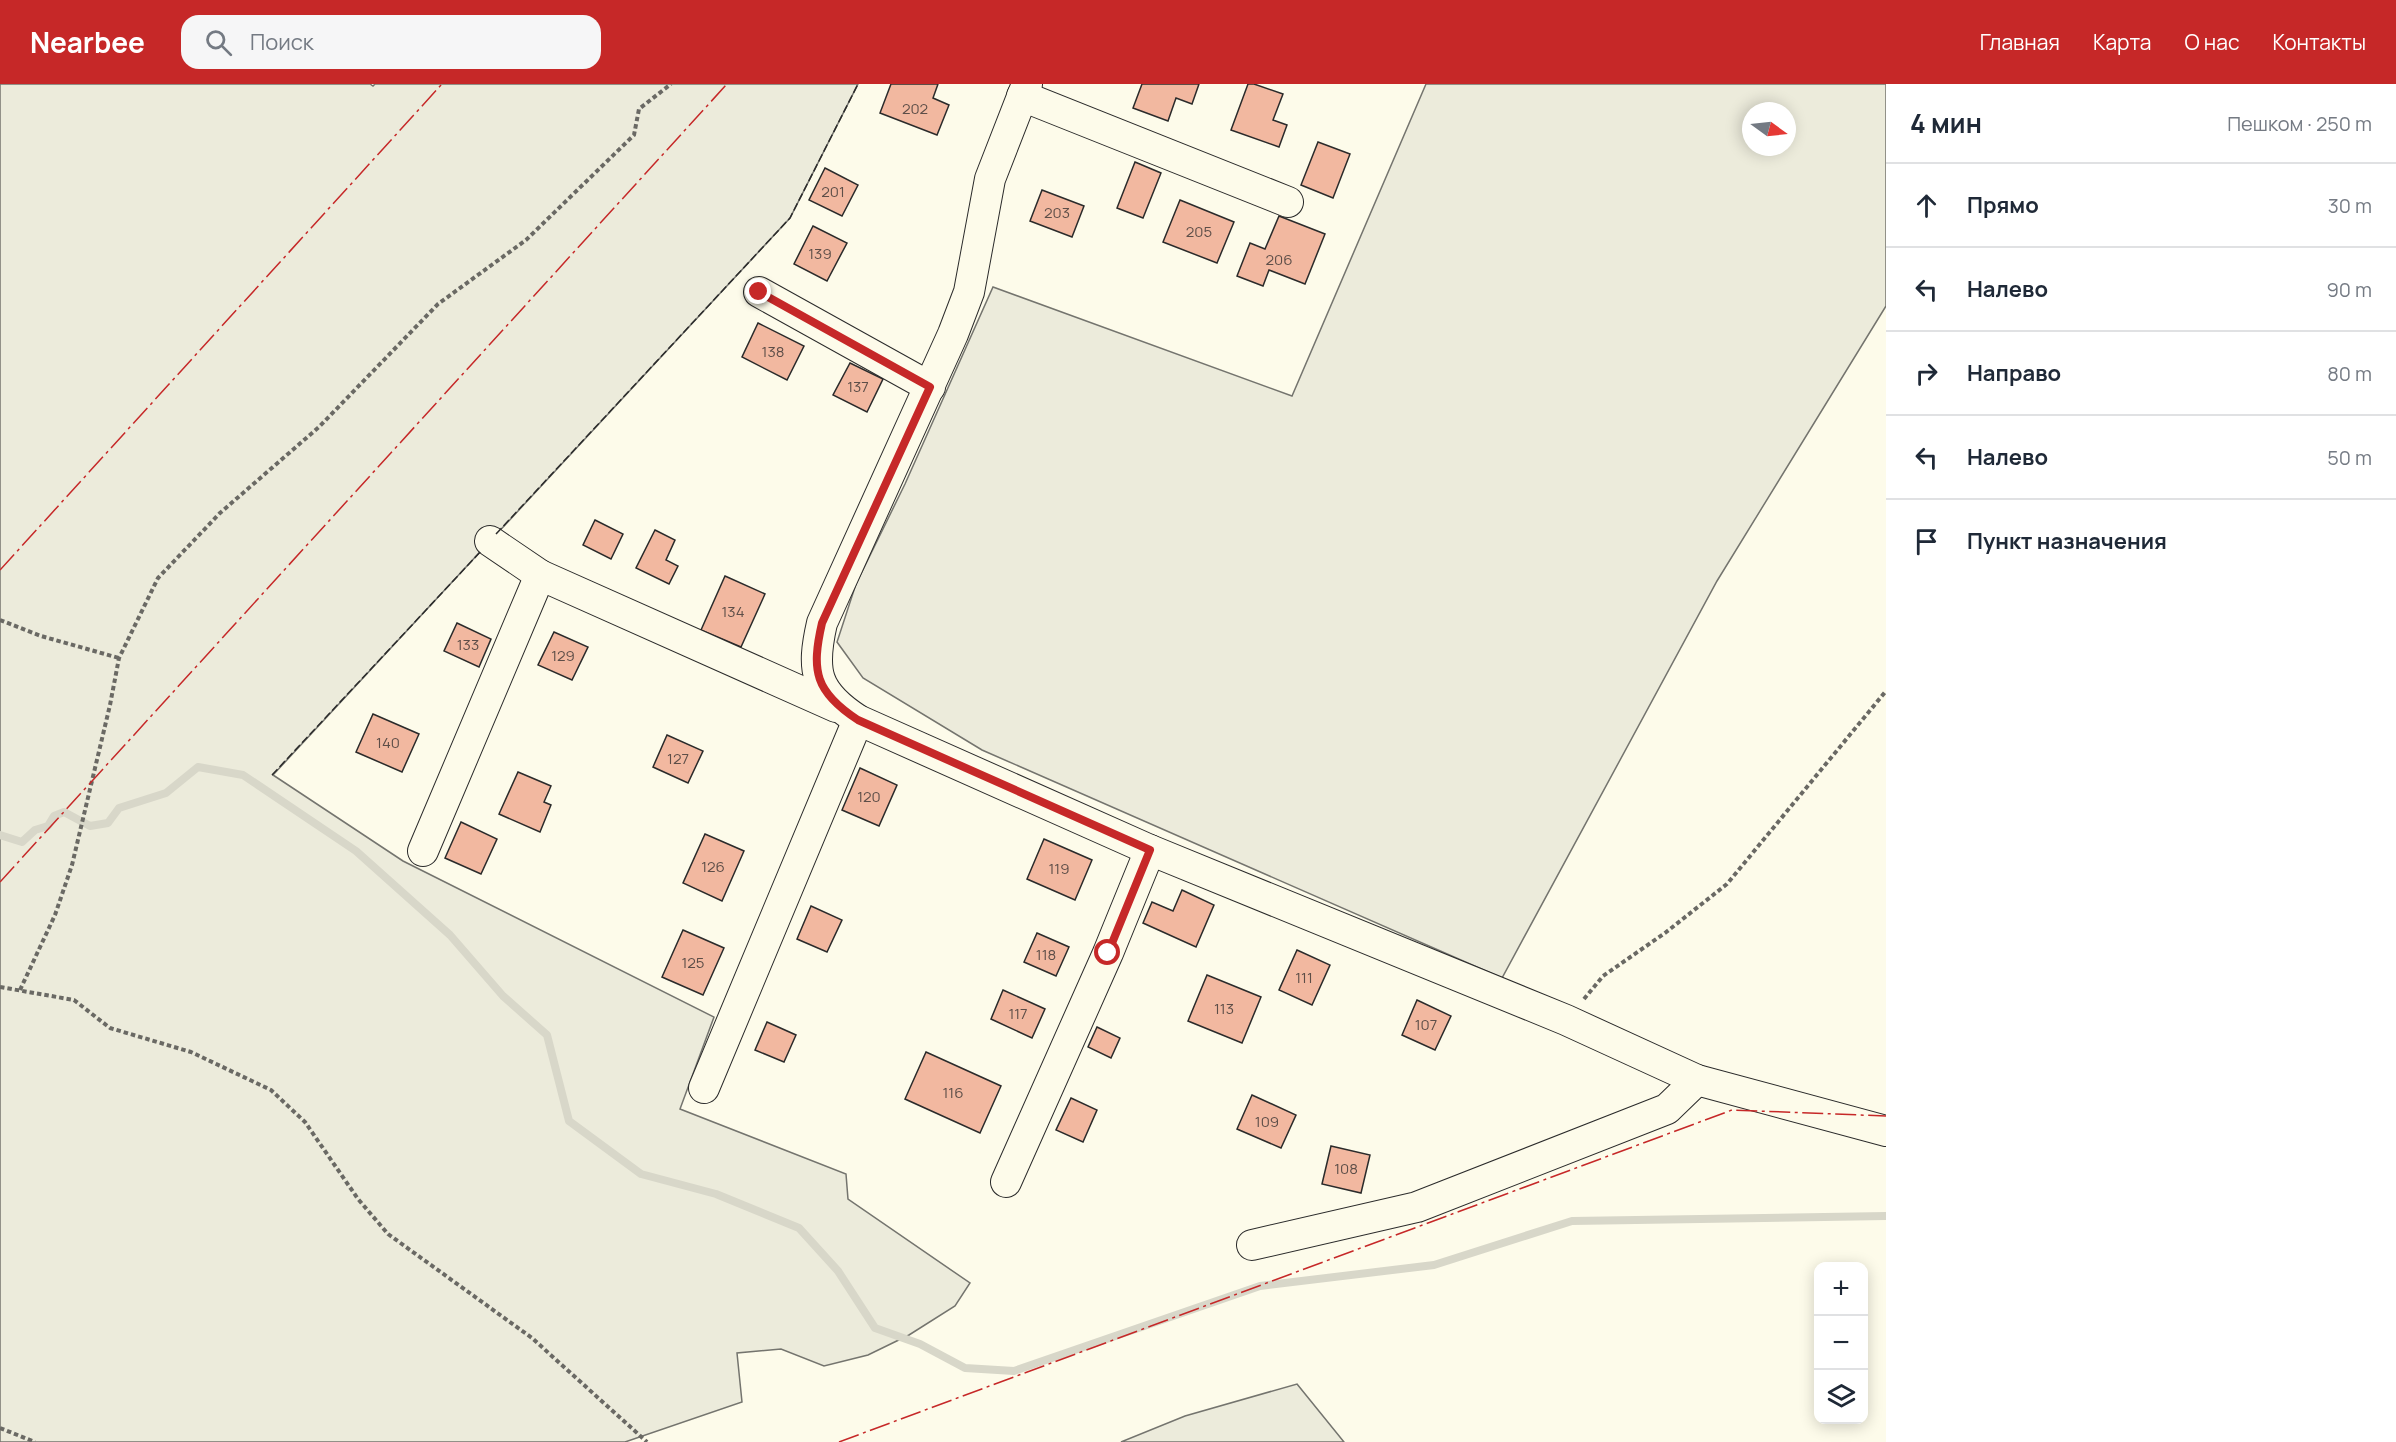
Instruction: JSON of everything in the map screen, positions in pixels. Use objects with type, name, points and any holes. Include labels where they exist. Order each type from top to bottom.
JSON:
[{"type":"street","points":[[850,715],[821,687],[815,654],[822,623],[930,387],[969,292],[990,179],[1024,90],[1288,202]]},
{"type":"street","points":[[759,292],[930,387]]},
{"type":"street","points":[[490,541],[540,575],[1150,850],[1566,1020],[1697,1080],[1886,1131]]},
{"type":"street","points":[[423,851],[540,575]]},
{"type":"street","points":[[704,1088],[850,715]]},
{"type":"street","points":[[1006,1182],[1108,953],[1150,850]]},
{"type":"street","points":[[1252,1245],[1418,1207],[1667,1109],[1697,1080]]},
{"type":"path","points":[[20,990],[55,915],[78,843],[119,658],[158,578],[220,513],[319,427],[438,304],[526,240],[634,135],[639,109],[671,84]]},
{"type":"path","points":[[0,620],[41,636],[119,658]]},
{"type":"path","points":[[1566,1020],[1603,976],[1665,933],[1727,884],[1886,691]]},
{"type":"path","points":[[0,987],[74,999],[110,1028],[191,1052],[272,1090],[305,1122],[358,1199],[388,1234],[532,1338],[647,1442]]},
{"type":"path","points":[[0,1428],[35,1442]]},
{"type":"shaded area","points":[[0,84],[370,84],[373,86],[375,84],[858,84],[790,218],[273,775],[403,861],[714,1017],[680,1109],[846,1174],[848,1199],[970,1283],[955,1306],[909,1335],[868,1355],[824,1366],[781,1349],[737,1353],[742,1402],[625,1442],[0,1442]]},
{"type":"shaded area","points":[[1426,84],[1886,84],[1886,306],[1717,581],[1502,978],[982,750],[863,678],[837,642],[856,584],[905,484],[993,287],[1292,396]]},
{"type":"shaded area","points":[[1297,1384],[1344,1442],[1121,1442],[1185,1416]]},
{"type":"building","points":[[891,84],[938,84],[933,98],[949,105],[937,135],[880,113]]},
{"type":"building","points":[[1142,84],[1199,84],[1192,104],[1176,98],[1168,121],[1133,108]]},
{"type":"building","points":[[1248,84],[1283,94],[1273,120],[1287,125],[1279,147],[1231,130]]},
{"type":"building","points":[[1318,142],[1350,154],[1333,198],[1301,185]]},
{"type":"building","points":[[1135,162],[1161,173],[1143,218],[1117,208]]},
{"type":"building","points":[[825,168],[858,185],[842,216],[809,200]]},
{"type":"building","points":[[1042,190],[1084,206],[1072,237],[1030,221]]},
{"type":"building","points":[[1180,200],[1234,222],[1217,263],[1163,242]]},
{"type":"building","points":[[1279,216],[1325,234],[1305,284],[1269,270],[1263,286],[1237,276],[1250,243],[1265,249]]},
{"type":"building","points":[[813,226],[847,243],[827,281],[794,264]]},
{"type":"building","points":[[758,323],[804,346],[787,380],[742,357]]},
{"type":"building","points":[[850,363],[883,379],[867,412],[833,395]]},
{"type":"building","points":[[595,520],[623,534],[611,559],[583,545]]},
{"type":"building","points":[[655,530],[675,540],[666,560],[678,566],[669,584],[636,568]]},
{"type":"building","points":[[725,576],[765,594],[741,647],[701,630]]},
{"type":"building","points":[[457,623],[491,639],[479,667],[444,651]]},
{"type":"building","points":[[554,632],[588,647],[572,680],[538,665]]},
{"type":"building","points":[[373,714],[419,734],[402,772],[356,752]]},
{"type":"building","points":[[667,735],[703,751],[688,783],[653,767]]},
{"type":"building","points":[[860,768],[897,785],[879,826],[842,810]]},
{"type":"building","points":[[518,772],[551,786],[544,802],[551,805],[540,832],[499,814]]},
{"type":"building","points":[[461,822],[497,839],[481,874],[445,858]]},
{"type":"building","points":[[705,834],[744,851],[722,901],[683,883]]},
{"type":"building","points":[[1044,839],[1092,860],[1075,900],[1027,879]]},
{"type":"building","points":[[1182,890],[1214,905],[1196,947],[1143,923],[1152,902],[1173,911]]},
{"type":"building","points":[[811,906],[842,920],[827,952],[797,939]]},
{"type":"building","points":[[683,930],[724,948],[703,995],[662,977]]},
{"type":"building","points":[[1037,933],[1069,947],[1056,976],[1024,962]]},
{"type":"building","points":[[1297,950],[1330,965],[1312,1005],[1279,990]]},
{"type":"building","points":[[1207,975],[1261,997],[1242,1043],[1188,1021]]},
{"type":"building","points":[[1003,990],[1045,1009],[1032,1038],[991,1019]]},
{"type":"building","points":[[1417,1000],[1451,1016],[1435,1050],[1402,1035]]},
{"type":"building","points":[[767,1022],[796,1035],[784,1062],[755,1050]]},
{"type":"building","points":[[1097,1027],[1120,1038],[1111,1058],[1088,1047]]},
{"type":"building","points":[[926,1052],[1001,1086],[980,1133],[905,1099]]},
{"type":"building","points":[[1252,1095],[1296,1115],[1281,1148],[1237,1129]]},
{"type":"building","points":[[1071,1098],[1097,1110],[1083,1142],[1056,1130]]},
{"type":"building","points":[[1331,1146],[1370,1155],[1361,1193],[1322,1184]]},
{"type":"waterway","points":[[0,835],[22,842],[35,830],[48,826],[54,816],[64,812],[90,826],[108,823],[119,808],[166,793],[198,767],[243,775],[356,851],[450,935],[503,996],[547,1035],[569,1121],[641,1174],[716,1194],[799,1228],[838,1271],[875,1328],[920,1344],[965,1368],[1014,1371],[1260,1286],[1434,1265],[1572,1221],[1886,1216]]},
{"type":"fence","points":[[496,534],[790,218],[858,84]]},
{"type":"fence","points":[[272,775],[482,550]]},
{"type":"power","points":[[0,570],[442,84]]},
{"type":"power","points":[[0,882],[727,84]]},
{"type":"power","points":[[839,1442],[1732,1110],[1886,1116]]},
{"type":"route","points":[[759,292],[930,387],[822,623],[815,654],[821,687],[842,710],[858,720],[1150,850],[1108,953]]}]
